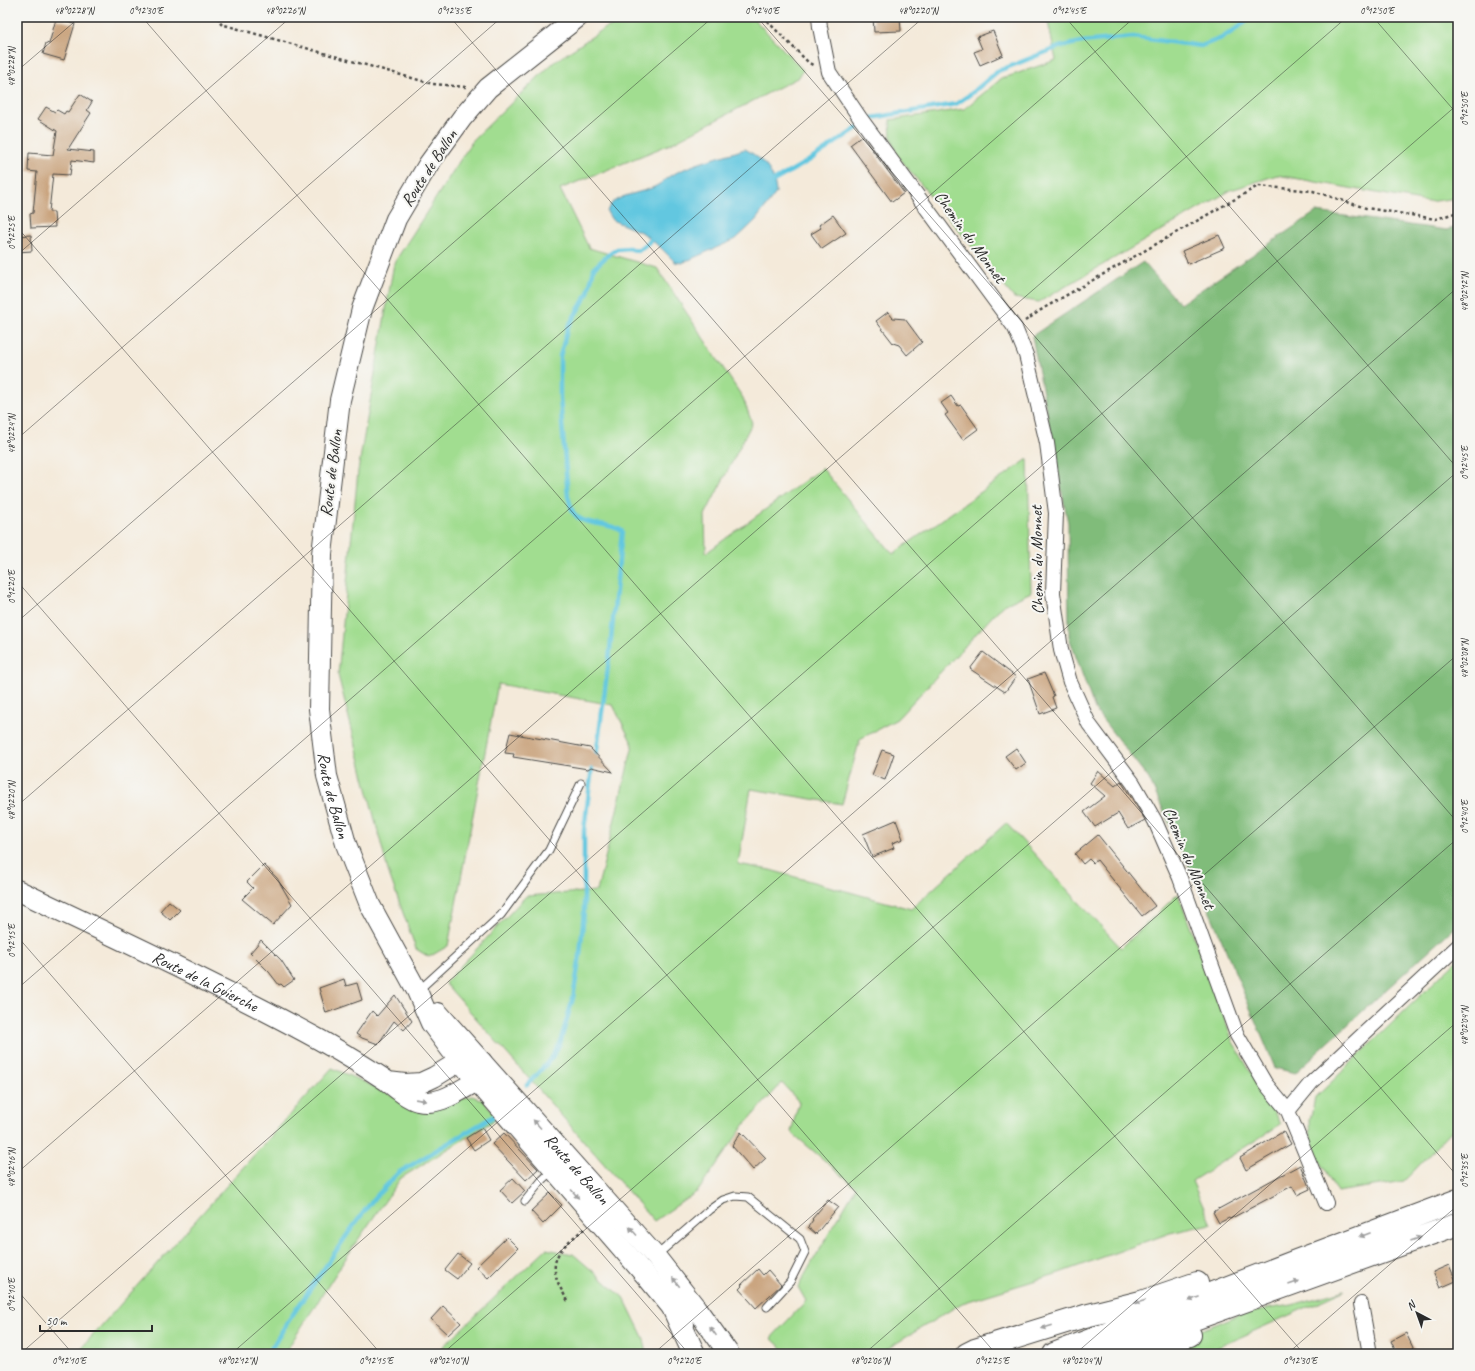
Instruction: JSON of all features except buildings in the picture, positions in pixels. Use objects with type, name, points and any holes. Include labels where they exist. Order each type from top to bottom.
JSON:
[{"type":"highway","points":[[1054,1354],[1296,1260],[1458,1200]]},
{"type":"highway","points":[[1103,1354],[1136,1340],[1458,1224]]},
{"type":"highway","points":[[967,1354],[975,1350],[1085,1316],[1141,1302],[1278,1255],[1296,1260]]},
{"type":"highway","points":[[1150,1354],[1171,1342],[1246,1312],[1257,1296]]},
{"type":"highway","points":[[674,1310],[694,1354]]},
{"type":"main road","name":"Route de Ballon","points":[[578,17],[488,88],[462,118],[428,165],[396,220],[362,309],[340,400],[322,554],[319,709],[328,776],[346,844],[370,905],[417,991],[432,1022],[476,1081],[560,1164],[651,1266],[674,1310],[704,1354]]},
{"type":"main road","name":"Route de la Guierche","points":[[17,890],[239,997],[322,1041],[418,1101],[442,1099],[476,1081]]},
{"type":"main road","name":"Route de Ballon","points":[[417,991],[482,1062],[560,1164],[597,1219],[696,1308],[729,1354]]},
{"type":"main road","name":"Route de la Guierche","points":[[388,1082],[405,1084],[421,1083],[434,1078],[460,1061]]},
{"type":"main road","points":[[460,1061],[482,1062],[476,1081]]},
{"type":"street","name":"Chemin du Monnet","points":[[820,17],[820,27],[829,72],[864,123],[1015,328],[1026,355],[1047,443],[1056,513],[1053,593],[1061,650],[1070,682],[1089,724],[1133,783],[1155,820],[1180,878],[1238,1035],[1265,1083],[1288,1111],[1326,1203]]},
{"type":"street","points":[[1288,1111],[1311,1083],[1458,946]]},
{"type":"street","points":[[1361,1304],[1370,1354]]},
{"type":"lane","points":[[417,991],[501,914],[549,850],[581,783]]},
{"type":"lane","points":[[525,1201],[542,1180],[560,1164]]},
{"type":"lane","points":[[651,1266],[709,1210],[723,1200],[735,1196],[748,1197],[800,1239],[805,1252],[790,1282],[767,1307]]},
{"type":"path","points":[[218,17],[221,24],[433,84],[488,88]]},
{"type":"path","points":[[763,17],[809,63],[829,72]]},
{"type":"path","points":[[1015,328],[1044,308],[1258,186],[1313,190],[1366,208],[1436,219],[1458,212]]},
{"type":"path","points":[[568,1301],[560,1289],[555,1275],[556,1260],[559,1251],[566,1243],[597,1219]]},
{"type":"green space","points":[[640,17],[752,17],[803,70],[799,77],[668,145],[560,189],[589,248],[657,268],[743,398],[752,423],[705,515],[706,553],[822,468],[893,554],[1028,459],[1031,592],[1002,606],[897,719],[860,739],[842,804],[751,789],[738,864],[770,870],[911,909],[1006,823],[1121,948],[1178,894],[1233,1042],[1281,1124],[1192,1181],[1211,1224],[1170,1233],[1059,1273],[962,1303],[882,1352],[873,1354],[788,1354],[771,1338],[806,1301],[798,1287],[856,1187],[791,1132],[799,1102],[782,1083],[745,1124],[698,1191],[654,1221],[445,983],[526,896],[597,891],[633,745],[613,705],[498,684],[448,946],[429,957],[416,949],[388,871],[338,675],[358,471],[394,263],[473,140],[554,62],[605,28]]},
{"type":"green space","points":[[1047,17],[1458,17],[1458,198],[1427,202],[1277,175],[1231,190],[1039,302],[1014,298],[897,155],[891,138],[890,120],[964,109],[1001,79],[1056,60]]},
{"type":"green space","points":[[1316,212],[1446,230],[1458,227],[1458,924],[1295,1073],[1275,1068],[1213,919],[1149,779],[1095,710],[1069,637],[1068,523],[1032,336],[1143,262],[1180,304]]},
{"type":"green space","points":[[1458,959],[1458,1125],[1404,1181],[1337,1192],[1311,1145],[1310,1120],[1315,1098]]},
{"type":"green space","points":[[332,1068],[416,1107],[472,1096],[483,1100],[498,1118],[401,1178],[355,1244],[284,1354],[76,1354]]},
{"type":"green space","points":[[546,1249],[573,1254],[624,1298],[644,1339],[647,1354],[435,1354]]},
{"type":"green space","points":[[1345,1290],[1203,1354],[1149,1354],[1171,1342],[1246,1312],[1292,1305]]},
{"type":"water","points":[[745,149],[757,157],[767,167],[773,179],[776,193],[755,221],[736,239],[682,263],[675,262],[643,233],[612,220],[607,212],[615,201],[660,184],[679,171]]},
{"type":"waterway","points":[[770,183],[810,160],[872,118],[956,104],[972,93],[998,71],[1059,47],[1082,42],[1133,37],[1201,46],[1222,38],[1250,17],[1254,17]]},
{"type":"waterway","points":[[527,1085],[551,1059],[560,1043],[573,998],[580,955],[584,911],[584,830],[592,768],[596,757],[609,659],[622,531],[610,526],[582,520],[573,512],[568,497],[560,398],[560,356],[568,327],[588,293],[594,268],[617,249],[629,248],[638,251],[656,236]]},
{"type":"waterway","points":[[268,1354],[287,1323],[349,1232],[372,1201],[398,1173],[494,1116]]}]
